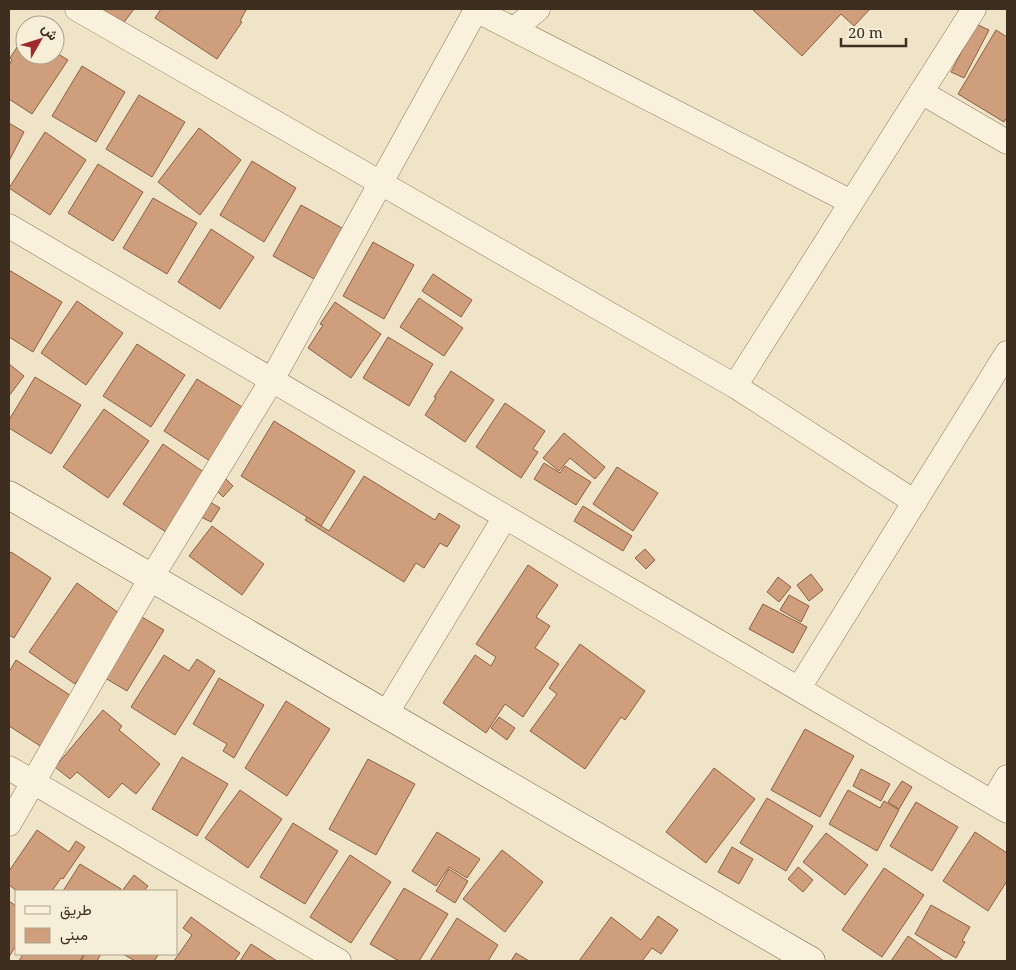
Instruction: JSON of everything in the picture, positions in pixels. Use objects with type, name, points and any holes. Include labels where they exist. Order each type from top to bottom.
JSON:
[{"type":"street","points":[[77,9],[735,386],[915,502]]},
{"type":"street","points":[[9,824],[151,578],[272,380],[475,9],[851,202]]},
{"type":"street","points":[[514,29],[538,9]]},
{"type":"street","points":[[735,386],[974,9]]},
{"type":"street","points":[[921,92],[1007,142]]},
{"type":"street","points":[[9,226],[1000,806],[1007,777]]},
{"type":"street","points":[[799,688],[1007,353]]},
{"type":"street","points":[[9,495],[811,961]]},
{"type":"street","points":[[386,714],[505,517]]},
{"type":"street","points":[[9,768],[339,961]]},
{"type":"building","points":[[101,9],[134,9],[122,25]]},
{"type":"building","points":[[161,9],[246,10],[240,21],[242,22],[217,59],[155,18]]},
{"type":"building","points":[[752,9],[870,9],[854,26],[841,14],[802,56]]},
{"type":"building","points":[[976,24],[989,30],[964,78],[951,72]]},
{"type":"building","points":[[996,30],[1007,37],[1007,117],[1004,122],[958,94]]},
{"type":"building","points":[[15,50],[15,65],[65,65],[32,114],[9,99],[9,65],[12,60],[10,58]]},
{"type":"building","points":[[82,66],[125,92],[96,142],[52,116]]},
{"type":"building","points":[[139,95],[185,122],[152,177],[106,149]]},
{"type":"building","points":[[9,123],[24,132],[9,161]]},
{"type":"building","points":[[199,128],[241,160],[200,215],[158,182]]},
{"type":"building","points":[[45,132],[86,160],[50,215],[9,188]]},
{"type":"building","points":[[252,161],[296,188],[264,242],[220,215]]},
{"type":"building","points":[[98,164],[143,192],[113,241],[68,213]]},
{"type":"building","points":[[153,198],[197,223],[167,274],[123,248]]},
{"type":"building","points":[[301,205],[342,228],[314,279],[273,256]]},
{"type":"building","points":[[211,229],[254,257],[220,309],[178,282]]},
{"type":"building","points":[[373,242],[414,265],[384,319],[343,296]]},
{"type":"building","points":[[9,270],[62,302],[33,352],[9,337]]},
{"type":"building","points":[[433,274],[472,300],[461,317],[422,291]]},
{"type":"building","points":[[419,298],[463,328],[444,356],[400,327]]},
{"type":"building","points":[[77,301],[123,333],[86,385],[41,353]]},
{"type":"building","points":[[335,302],[381,334],[351,378],[308,348],[323,325],[320,324]]},
{"type":"building","points":[[388,337],[433,364],[409,406],[363,378]]},
{"type":"building","points":[[137,344],[185,375],[151,427],[103,396]]},
{"type":"building","points":[[9,364],[24,376],[9,396]]},
{"type":"building","points":[[451,371],[494,400],[465,442],[425,415]]},
{"type":"building","points":[[35,377],[81,405],[51,454],[9,428],[9,420]]},
{"type":"building","points":[[197,379],[247,410],[213,463],[164,431]]},
{"type":"building","points":[[505,403],[545,431],[533,449],[538,452],[521,478],[476,447]]},
{"type":"building","points":[[104,409],[149,441],[108,498],[63,467]]},
{"type":"building","points":[[274,421],[355,471],[321,526],[241,476]]},
{"type":"building","points":[[564,433],[605,467],[595,479],[570,458],[559,471],[543,458]]},
{"type":"building","points":[[163,444],[208,475],[169,534],[123,504]]},
{"type":"building","points":[[544,463],[560,473],[565,466],[591,482],[576,505],[534,479]]},
{"type":"building","points":[[617,467],[658,493],[633,531],[593,504]]},
{"type":"building","points":[[364,476],[435,520],[439,513],[460,526],[447,547],[440,543],[424,568],[416,563],[404,582],[305,520],[307,517],[329,531]]},
{"type":"building","points":[[225,478],[233,486],[223,497],[215,489]]},
{"type":"building","points":[[210,502],[220,508],[211,522],[201,517]]},
{"type":"building","points":[[583,506],[632,536],[623,551],[574,521]]},
{"type":"building","points":[[212,526],[264,564],[242,595],[189,556]]},
{"type":"building","points":[[645,549],[655,560],[646,569],[635,558]]},
{"type":"building","points":[[11,552],[51,578],[14,638],[9,635],[9,555]]},
{"type":"building","points":[[528,565],[558,585],[536,617],[550,626],[535,648],[559,664],[523,717],[505,704],[486,733],[443,703],[475,655],[491,666],[496,657],[476,644]]},
{"type":"building","points":[[811,574],[823,590],[809,601],[797,585]]},
{"type":"building","points":[[778,577],[791,587],[779,602],[767,592]]},
{"type":"building","points":[[77,583],[123,616],[75,684],[29,652]]},
{"type":"building","points":[[789,595],[809,606],[801,622],[780,610]]},
{"type":"building","points":[[763,604],[807,627],[793,653],[749,629]]},
{"type":"building","points":[[142,617],[164,630],[127,691],[105,678]]},
{"type":"building","points":[[580,644],[645,691],[625,720],[621,717],[585,769],[530,731],[557,694],[549,688]]},
{"type":"building","points":[[164,655],[189,671],[197,659],[215,671],[175,735],[131,707]]},
{"type":"building","points":[[16,660],[76,699],[45,749],[9,726],[9,672]]},
{"type":"building","points":[[219,678],[264,705],[234,758],[223,751],[227,744],[193,724]]},
{"type":"building","points":[[286,701],[330,729],[287,796],[245,768]]},
{"type":"building","points":[[103,710],[122,726],[119,730],[160,764],[136,794],[122,783],[109,798],[77,772],[70,779],[55,767]]},
{"type":"building","points":[[499,717],[515,728],[507,740],[491,728]]},
{"type":"building","points":[[805,729],[854,756],[820,817],[771,790]]},
{"type":"building","points":[[182,757],[228,784],[197,836],[152,809]]},
{"type":"building","points":[[368,759],[415,784],[376,855],[329,829]]},
{"type":"building","points":[[714,768],[755,799],[706,863],[666,832]]},
{"type":"building","points":[[861,769],[890,784],[881,801],[853,786]]},
{"type":"building","points":[[902,781],[912,787],[899,809],[888,802]]},
{"type":"building","points":[[240,790],[282,819],[248,868],[205,838]]},
{"type":"building","points":[[848,790],[880,808],[884,801],[899,810],[877,851],[829,824]]},
{"type":"building","points":[[767,798],[813,826],[786,871],[740,843]]},
{"type":"building","points":[[916,802],[958,827],[932,871],[890,846]]},
{"type":"building","points":[[293,823],[338,851],[305,904],[260,877]]},
{"type":"building","points":[[37,830],[69,852],[76,841],[85,847],[63,879],[61,878],[53,890],[16,890],[9,885],[9,871]]},
{"type":"building","points":[[437,832],[480,859],[467,878],[449,867],[436,886],[412,871]]},
{"type":"building","points":[[975,832],[1007,853],[1007,881],[988,911],[943,881]]},
{"type":"building","points":[[826,833],[868,865],[845,895],[803,862]]},
{"type":"building","points":[[732,847],[753,859],[739,884],[718,872]]},
{"type":"building","points":[[502,850],[543,882],[505,932],[463,899]]},
{"type":"building","points":[[350,855],[391,882],[351,943],[310,917]]},
{"type":"building","points":[[80,864],[121,889],[120,890],[64,890]]},
{"type":"building","points":[[798,867],[813,880],[803,892],[788,879]]},
{"type":"building","points":[[884,868],[924,895],[882,957],[842,930]]},
{"type":"building","points":[[449,869],[468,881],[455,903],[436,891]]},
{"type":"building","points":[[134,875],[148,886],[145,890],[123,890]]},
{"type":"building","points":[[404,888],[448,914],[419,961],[399,961],[370,944]]},
{"type":"building","points":[[9,901],[15,905],[15,947],[9,957]]},
{"type":"building","points":[[931,905],[970,927],[962,941],[965,942],[956,958],[915,934]]},
{"type":"building","points":[[658,916],[678,930],[661,954],[652,948],[642,961],[579,961],[611,917],[641,940]]},
{"type":"building","points":[[191,917],[240,953],[234,961],[174,961],[192,935],[183,928]]},
{"type":"building","points":[[457,918],[498,945],[488,961],[430,961]]},
{"type":"building","points":[[908,936],[944,961],[891,961]]},
{"type":"building","points":[[251,944],[277,961],[240,961]]},
{"type":"building","points":[[516,953],[529,961],[511,961]]},
{"type":"building","points":[[22,955],[83,955],[80,961],[19,961]]},
{"type":"building","points":[[84,955],[100,955],[97,961],[81,961]]},
{"type":"building","points":[[125,955],[158,955],[154,961],[135,961]]}]
